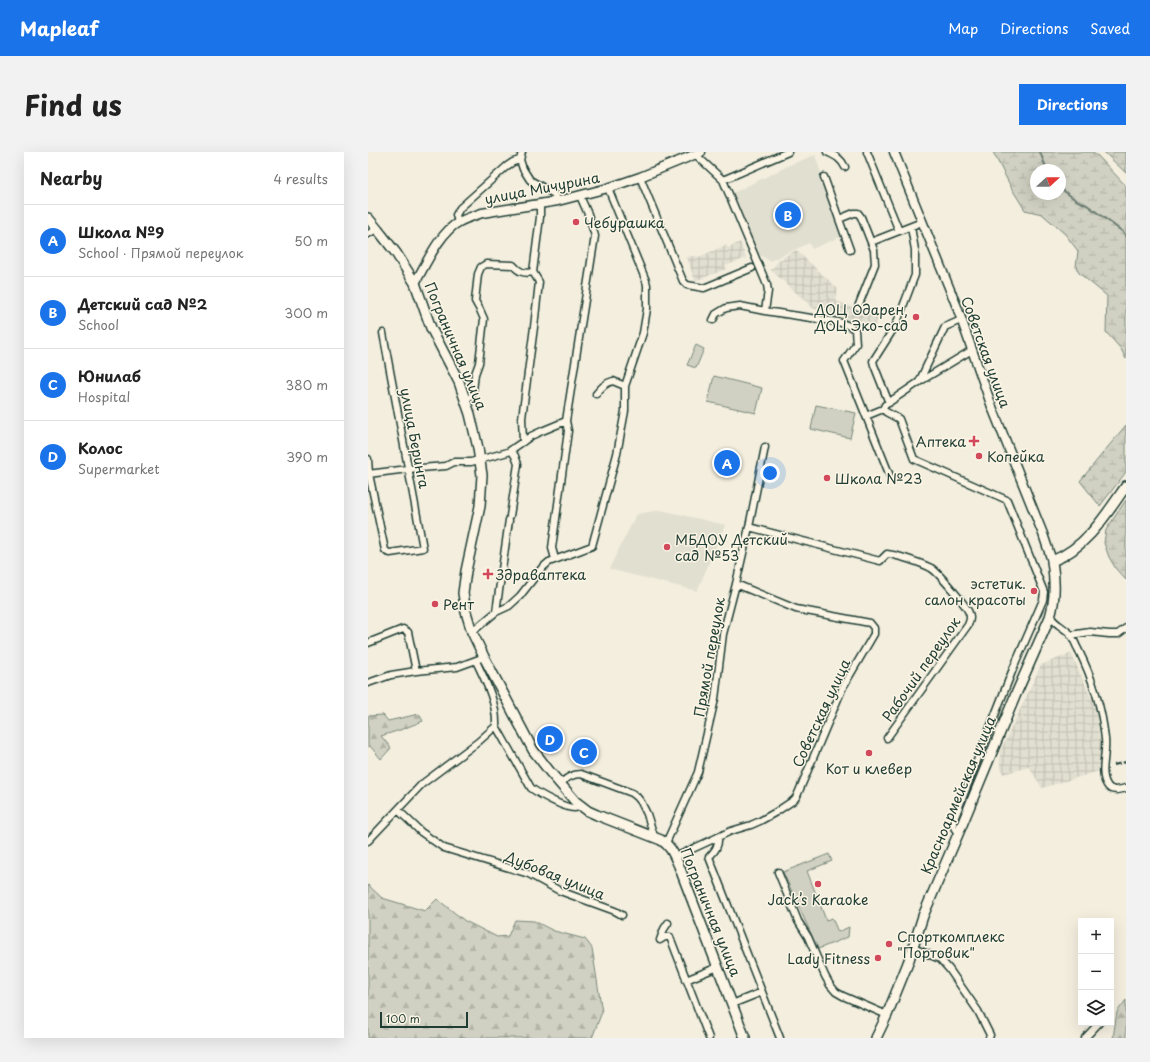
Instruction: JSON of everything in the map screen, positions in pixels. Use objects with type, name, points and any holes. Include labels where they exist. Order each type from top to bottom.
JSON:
[{"type":"main road","name":"Пограничная улица","points":[[368,218],[396,253],[415,283],[431,328],[459,382],[474,427],[480,460],[482,490],[466,571],[464,593],[466,612],[480,659],[529,743],[559,784],[581,807],[597,815],[654,836],[666,843],[671,848],[745,1038]]},
{"type":"main road","points":[[1052,561],[1068,554],[1089,536],[1126,486]]},
{"type":"main road","name":"Красноармейская улица","points":[[876,1038],[887,1015],[913,948],[923,916],[1024,674],[1050,617],[1055,597],[1052,561]]},
{"type":"street","points":[[522,152],[520,160],[523,169],[530,180],[554,194],[558,201]]},
{"type":"street","points":[[723,180],[788,152]]},
{"type":"street","points":[[827,152],[840,158],[845,167]]},
{"type":"street","points":[[867,152],[899,232]]},
{"type":"street","name":"Советская улица","points":[[894,152],[957,307],[1052,561]]},
{"type":"street","points":[[698,153],[723,180],[767,285],[768,291],[765,311]]},
{"type":"street","name":"улица Мичурина","points":[[415,283],[445,233],[458,222],[482,213],[558,201],[608,188],[640,177],[698,153]]},
{"type":"street","points":[[458,222],[456,215],[460,208],[507,166],[520,160]]},
{"type":"street","points":[[640,177],[682,281],[687,285],[704,288],[752,268]]},
{"type":"street","points":[[824,177],[850,250]]},
{"type":"street","points":[[472,632],[496,612],[509,606],[516,600],[541,569],[549,562],[592,546],[617,454],[625,411],[625,386],[643,333],[647,309],[647,286],[608,188]]},
{"type":"street","points":[[555,559],[552,548],[568,431],[566,421],[595,236],[580,196]]},
{"type":"street","points":[[523,442],[522,418],[539,282],[533,272],[540,217],[540,204]]},
{"type":"street","points":[[839,219],[854,213],[858,213],[874,250],[875,264],[858,307]]},
{"type":"street","points":[[871,242],[922,222]]},
{"type":"street","points":[[889,403],[873,360],[896,325],[915,275],[915,250],[911,227]]},
{"type":"street","points":[[368,234],[377,229]]},
{"type":"street","points":[[466,400],[471,397],[475,374],[479,364],[484,319],[474,301],[478,274],[482,267],[486,264],[513,266],[518,271],[526,273],[533,272]]},
{"type":"street","points":[[713,320],[716,314],[726,308],[740,306],[838,322],[846,324],[855,330],[856,344],[844,361],[890,476]]},
{"type":"street","points":[[919,382],[945,327],[961,320]]},
{"type":"street","name":"улица Беринга","points":[[369,474],[384,550],[390,553],[423,548],[383,333]]},
{"type":"street","points":[[866,416],[883,409],[885,405],[919,382],[972,350]]},
{"type":"street","points":[[596,394],[607,382],[613,381],[625,386]]},
{"type":"street","points":[[883,409],[899,419],[914,459],[1007,500],[1045,595],[1013,669],[952,822],[952,826],[955,831],[959,832]]},
{"type":"street","points":[[368,459],[369,474],[446,466],[454,462],[472,462],[508,452],[542,431],[566,421]]},
{"type":"street","name":"Прямой переулок","points":[[666,843],[698,772],[715,699],[723,634],[749,527],[765,447]]},
{"type":"street","points":[[496,612],[518,464],[511,450]]},
{"type":"street","name":"Рабочий переулок","points":[[749,527],[880,561],[887,554],[892,554],[927,566],[940,575],[967,609],[970,617],[968,625],[887,738]]},
{"type":"street","name":"Советская улица","points":[[675,857],[731,831],[751,825],[776,812],[794,800],[843,687],[874,634],[874,628],[870,623],[796,609],[736,584]]},
{"type":"street","points":[[1050,617],[1070,635],[1086,666],[1102,716],[1106,741],[1103,774],[1107,785],[1114,790],[1126,788]]},
{"type":"street","points":[[1070,635],[1090,632],[1118,634],[1126,628]]},
{"type":"street","points":[[368,643],[403,629],[406,630],[408,632],[416,670]]},
{"type":"street","points":[[368,683],[391,675],[416,670],[458,667],[480,659],[497,716],[496,726],[531,788],[539,794],[568,806],[574,808],[581,807]]},
{"type":"street","points":[[1013,669],[1024,674]]},
{"type":"street","points":[[368,840],[422,784],[496,726]]},
{"type":"street","points":[[559,784],[571,775],[581,774],[632,793],[641,802],[647,814],[654,836]]},
{"type":"street","name":"Дубовая улица","points":[[398,810],[422,832],[444,848],[529,874],[560,890],[616,911],[622,915]]},
{"type":"street","points":[[718,837],[719,842],[716,850],[709,857],[780,1038]]},
{"type":"street","points":[[778,872],[798,921],[808,937],[830,985],[836,992],[843,996],[887,1015]]},
{"type":"street","points":[[668,924],[664,929],[660,940],[665,936],[670,937],[709,1038]]},
{"type":"street","points":[[913,948],[940,959],[949,969],[978,1011],[990,1035],[989,1038]]},
{"type":"street","points":[[686,980],[718,967]]},
{"type":"street","points":[[732,1004],[762,992]]},
{"type":"street","points":[[1084,1038],[1096,1026]]},
{"type":"shaded area","points":[[815,155],[842,236],[812,249],[809,243],[770,261],[758,254],[733,193],[792,164]]},
{"type":"shaded area","points":[[740,242],[746,258],[725,266],[726,269],[695,281],[687,257],[699,257],[726,245],[728,248]]},
{"type":"shaded area","points":[[796,250],[838,289],[835,300],[878,318],[872,333],[813,308],[771,270],[779,260]]},
{"type":"shaded area","name":"МБДОУ Детский сад №53","points":[[661,510],[725,525],[697,591],[609,569],[635,517],[638,514]]},
{"type":"shaded area","points":[[1071,653],[1094,704],[1101,750],[1099,771],[1042,788],[1029,767],[1003,774],[1000,765],[1000,752],[1041,665]]},
{"type":"green space","points":[[993,152],[1091,152],[1098,156],[1126,186],[1126,359],[1121,349],[1106,332],[1107,296],[1079,273],[1076,267],[1078,251],[1065,234],[1042,214],[1025,210],[1012,189]]},
{"type":"green space","points":[[1104,152],[1126,152],[1126,173]]},
{"type":"green space","points":[[696,345],[704,349],[696,368],[687,365]]},
{"type":"green space","points":[[714,376],[762,388],[756,413],[708,402]]},
{"type":"green space","points":[[816,405],[856,413],[850,438],[811,429]]},
{"type":"green space","points":[[1126,425],[1126,472],[1100,506],[1080,481]]},
{"type":"green space","points":[[1126,500],[1126,580],[1116,569],[1109,557],[1104,543],[1106,530]]},
{"type":"green space","points":[[419,714],[423,721],[381,736],[391,748],[381,759],[370,746],[368,747],[368,716],[383,715],[388,721]]},
{"type":"green space","points":[[829,854],[832,861],[807,871],[826,920],[832,918],[838,932],[849,927],[848,937],[818,949],[783,872]]},
{"type":"green space","points":[[368,885],[382,898],[425,911],[437,899],[465,921],[497,937],[508,936],[515,920],[534,921],[554,931],[585,939],[592,948],[602,1012],[592,1038],[368,1038]]},
{"type":"green space","points":[[1126,1000],[1126,1038],[1113,1038],[1117,1012]]},
{"type":"waterway","points":[[1040,152],[1045,164]]},
{"type":"waterway","points":[[1066,192],[1076,200],[1087,205],[1123,232],[1126,236]]},
{"type":"railway","points":[[1114,765],[1126,762]]},
{"type":"place","name":"Детский сад №2","points":[[788,215]]},
{"type":"place","name":"Чебурашка","points":[[576,222]]},
{"type":"place","name":"ДОЦ Одарен, ДОЦ Эко-сад","points":[[916,317]]},
{"type":"place","name":"Аптека","points":[[974,441]]},
{"type":"place","name":"Копейка","points":[[979,456]]},
{"type":"place","name":"Школа №9","points":[[727,463]]},
{"type":"place","name":"Школа №23","points":[[827,478]]},
{"type":"place","name":"МБДОУ Детский сад №53","points":[[667,547]]},
{"type":"place","name":"Здраваптека","points":[[488,574]]},
{"type":"place","name":"эстетик. салон красоты","points":[[1034,591]]},
{"type":"place","name":"Рент","points":[[435,604]]},
{"type":"place","name":"Колос","points":[[550,739]]},
{"type":"place","name":"Юнилаб","points":[[584,752]]},
{"type":"place","name":"Кот и клевер","points":[[869,753]]},
{"type":"place","name":"Jack’s Karaoke","points":[[818,884]]},
{"type":"place","name":"Спорткомплекс \"Портовик\"","points":[[889,944]]},
{"type":"place","name":"Lady Fitness","points":[[878,958]]}]
